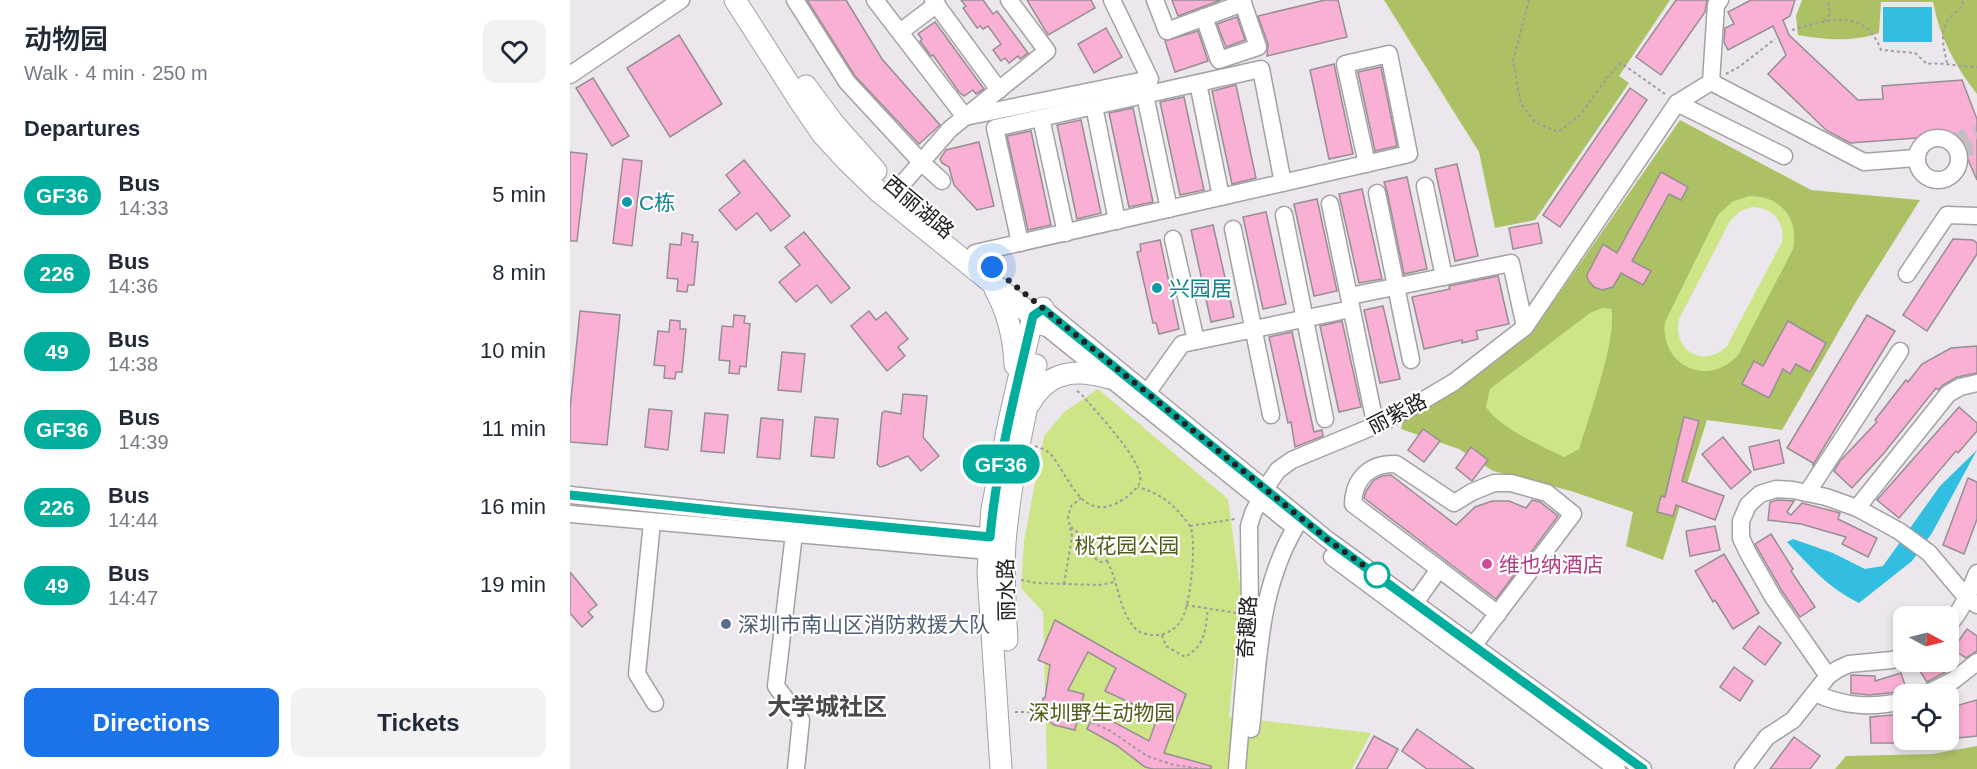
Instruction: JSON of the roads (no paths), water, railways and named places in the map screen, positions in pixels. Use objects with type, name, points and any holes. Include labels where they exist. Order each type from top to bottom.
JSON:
[{"type":"main road","name":"西丽湖路","points":[[735,0],[801,103],[838,152],[878,191],[992,283],[1040,317]]},
{"type":"main road","name":"西丽湖路","points":[[752,0],[813,96],[860,154],[897,190],[975,254],[1040,317]]},
{"type":"main road","points":[[992,283],[1002,303],[1013,339],[1021,402],[1047,382],[1059,376],[1091,372],[1109,378]]},
{"type":"main road","name":"丽水路","points":[[1016,769],[1004,598],[993,509],[1040,317]]},
{"type":"main road","name":"丽水路","points":[[1002,769],[990,598],[997,547],[1021,443],[1021,402]]},
{"type":"street","points":[[570,75],[681,0]]},
{"type":"street","points":[[795,0],[846,82],[921,162],[942,181]]},
{"type":"street","points":[[875,0],[965,117]]},
{"type":"street","points":[[897,190],[950,129],[1047,51],[1009,0]]},
{"type":"street","points":[[965,117],[1150,79],[1112,0]]},
{"type":"street","points":[[1155,0],[1167,31],[1242,1],[1258,47],[1219,60],[1204,17]]},
{"type":"street","points":[[1711,82],[1716,5],[1720,0]]},
{"type":"street","points":[[900,32],[935,2],[999,90]]},
{"type":"street","points":[[975,254],[1020,243],[1066,233],[1367,164],[1409,154],[1389,54],[1345,64],[1367,164]]},
{"type":"street","points":[[1020,243],[995,128],[1261,69],[1283,183]]},
{"type":"street","points":[[1677,103],[1711,82]]},
{"type":"street","points":[[1711,82],[1864,162],[1916,158]]},
{"type":"street","points":[[1198,83],[1221,197]]},
{"type":"street","points":[[1145,95],[1169,209]]},
{"type":"street","points":[[1677,103],[1784,156]]},
{"type":"street","name":"丽紫路","points":[[1263,494],[1278,470],[1292,460],[1379,424],[1417,404],[1454,381],[1525,327],[1677,103]]},
{"type":"street","points":[[1094,106],[1118,221]]},
{"type":"street","points":[[1041,118],[1066,233]]},
{"type":"street","points":[[1425,186],[1444,277]]},
{"type":"street","points":[[1377,193],[1411,360]]},
{"type":"street","points":[[1330,204],[1353,302],[1373,413]]},
{"type":"street","points":[[1284,215],[1325,419]]},
{"type":"street","points":[[1907,274],[1947,215],[1977,216]]},
{"type":"street","points":[[1233,229],[1271,415]]},
{"type":"street","points":[[1173,239],[1196,341]]},
{"type":"street","points":[[1146,393],[1182,344],[1305,318],[1396,287],[1511,263],[1525,327]]},
{"type":"street","name":"西丽湖路","points":[[1040,317],[1109,378],[1263,494]]},
{"type":"street","name":"西丽湖路","points":[[1040,317],[1146,393],[1297,522],[1617,769]]},
{"type":"street","points":[[1807,493],[1900,351]]},
{"type":"street","points":[[1857,508],[1943,399],[1960,387],[1977,383]]},
{"type":"street","points":[[1473,645],[1498,614],[1573,514],[1547,493],[1511,483],[1494,483],[1454,503],[1396,464],[1386,463],[1360,477],[1354,492],[1353,504],[1498,614]]},
{"type":"street","points":[[1828,676],[1773,597],[1741,538],[1741,521],[1748,505],[1760,494],[1776,489],[1807,493],[1857,508],[1899,531],[1929,553],[1972,602]]},
{"type":"street","name":"奇趣路","points":[[1247,769],[1257,614],[1249,526],[1263,494]]},
{"type":"street","points":[[570,495],[731,512],[997,547]]},
{"type":"street","points":[[570,514],[794,534],[997,547]]},
{"type":"street","points":[[652,522],[637,674],[655,704]]},
{"type":"street","name":"西丽湖路","points":[[1297,522],[1328,540],[1643,769]]},
{"type":"street","name":"奇趣路","points":[[1237,769],[1257,614],[1275,568],[1297,522]]},
{"type":"street","points":[[794,534],[776,686],[801,720],[796,769]]},
{"type":"street","points":[[1415,603],[1440,569]]},
{"type":"street","points":[[1959,614],[1972,602],[1977,573]]},
{"type":"street","points":[[1743,769],[1767,737],[1793,720],[1828,676],[1849,664],[1893,660]]},
{"type":"street","points":[[1946,684],[1977,662]]},
{"type":"street","points":[[1815,693],[1839,702],[1865,706],[1893,702]]},
{"type":"water","points":[[1883,7],[1932,7],[1932,42],[1883,42]]},
{"type":"water","points":[[1977,450],[1932,533],[1912,561],[1859,603],[1838,591],[1787,542],[1793,539],[1833,553],[1865,569],[1883,566],[1940,486]]},
{"type":"tunnel","points":[[1952,142],[1977,133]]},
{"type":"tunnel","points":[[1957,150],[1977,146]]},
{"type":"place","name":"C栋","points":[[627,202]]},
{"type":"place","name":"兴园居","points":[[1157,288]]},
{"type":"place","name":"维也纳酒店","points":[[1487,564]]},
{"type":"place","name":"深圳市南山区消防救援大队","points":[[726,624]]},
{"type":"district","name":"大学城社区","points":[[827,706]]},
{"type":"park label","name":"桃花园公园","points":[[1127,545]]},
{"type":"park label","name":"深圳野生动物园","points":[[1102,712]]}]
